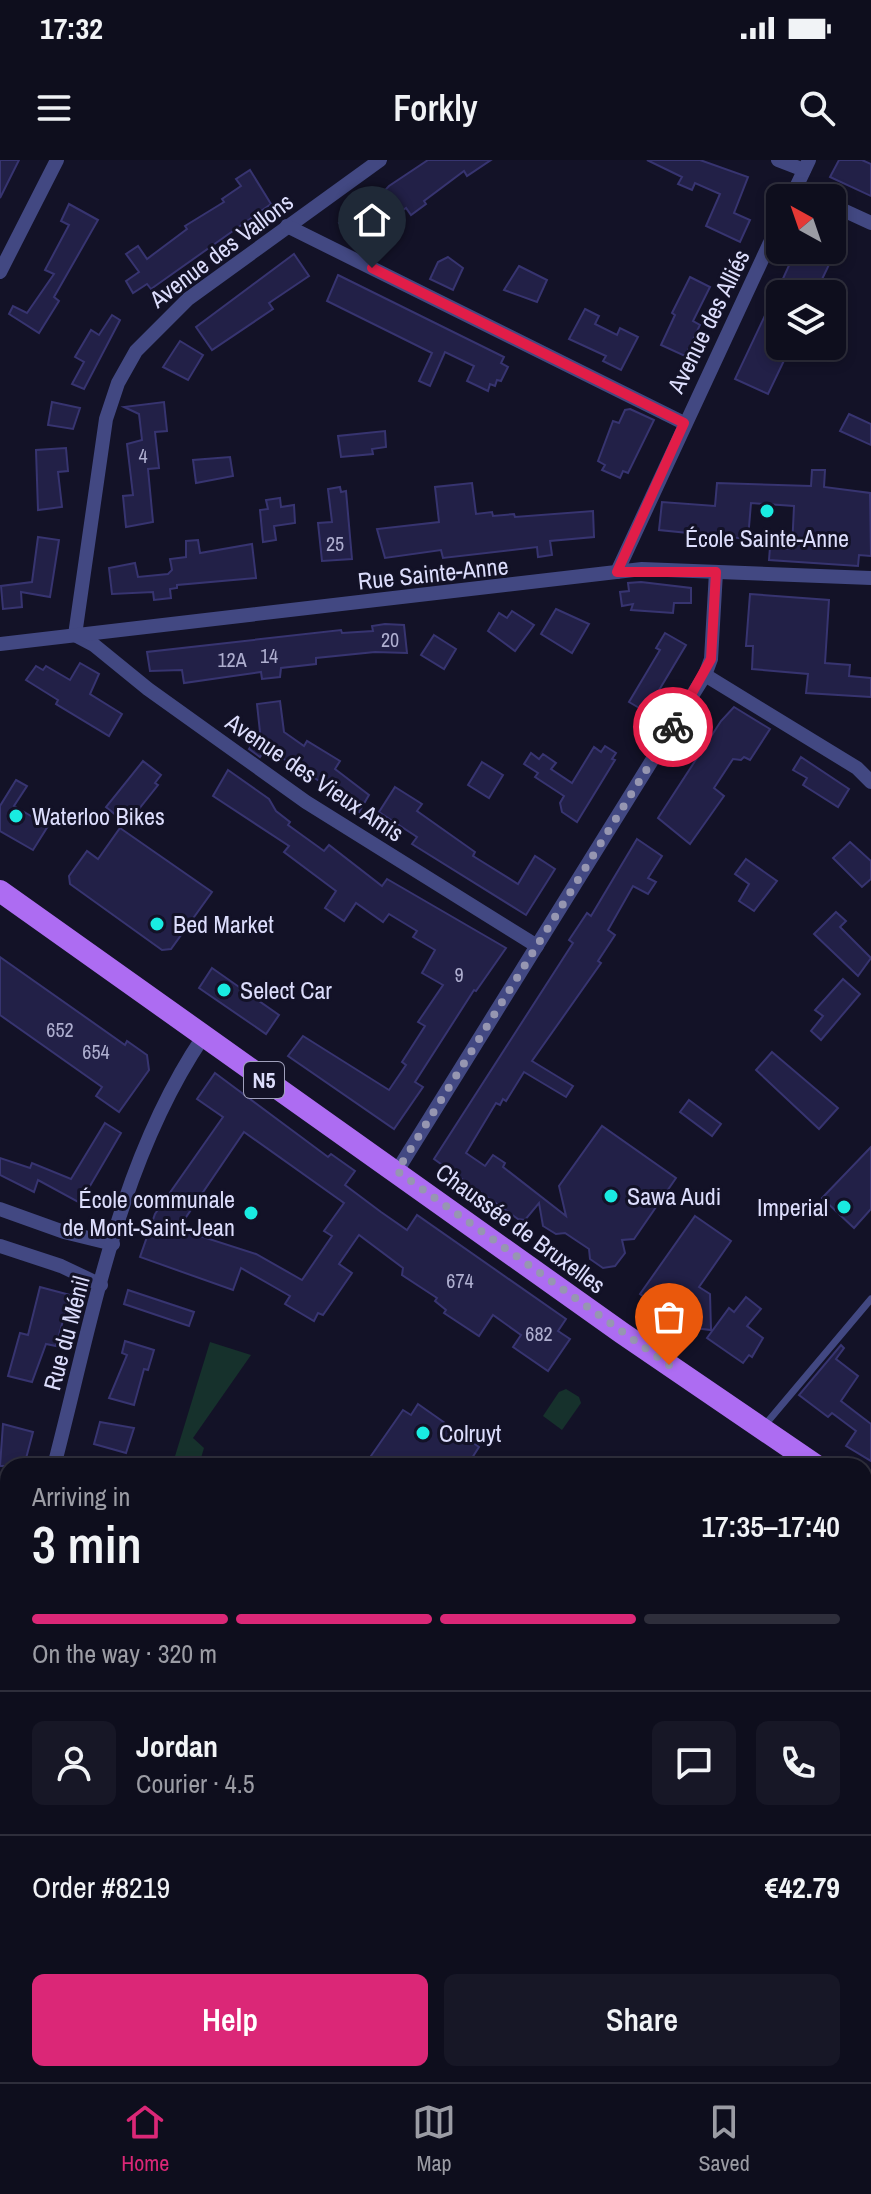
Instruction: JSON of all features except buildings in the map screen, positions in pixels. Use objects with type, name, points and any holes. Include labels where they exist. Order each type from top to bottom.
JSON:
[{"type":"main road","name":"Chaussée de Bruxelles","points":[[0,891],[622,1333],[806,1458]]},
{"type":"street","points":[[0,272],[57,160]]},
{"type":"street","name":"Avenue des Vallons","points":[[75,635],[106,419],[118,383],[136,351],[159,324],[287,226],[380,160]]},
{"type":"street","points":[[778,160],[806,165],[797,184]]},
{"type":"street","points":[[846,211],[871,223]]},
{"type":"street","points":[[287,226],[684,423]]},
{"type":"street","name":"Avenue des Alliés","points":[[617,572],[766,250]]},
{"type":"street","name":"Rue Sainte-Anne","points":[[0,644],[617,572],[871,578]]},
{"type":"street","points":[[397,1171],[705,675],[711,659],[716,572]]},
{"type":"street","name":"Avenue des Vieux Amis","points":[[75,635],[94,645],[124,671],[306,802],[537,946]]},
{"type":"street","points":[[705,675],[857,768],[871,782]]},
{"type":"street","name":"Rue du Ménil","points":[[56,1458],[101,1285],[147,1137],[174,1081],[203,1037]]},
{"type":"street","points":[[0,1209],[64,1232],[113,1244]]},
{"type":"street","points":[[0,1246],[61,1266],[101,1285]]},
{"type":"lane","points":[[763,1428],[871,1299]]},
{"type":"green space","points":[[210,1342],[251,1355],[193,1438],[204,1448],[201,1458],[174,1458]]},
{"type":"green space","points":[[566,1389],[579,1397],[581,1403],[562,1430],[543,1416],[559,1392]]},
{"type":"way so far","points":[[669,1365],[397,1171],[673,727]]},
{"type":"place","name":"École Sainte-Anne","points":[[767,511]]},
{"type":"place","name":"Waterloo Bikes","points":[[16,816]]},
{"type":"place","name":"Bed Market","points":[[157,924]]},
{"type":"place","name":"Select Car","points":[[224,990]]},
{"type":"place","name":"Sawa Audi","points":[[611,1196]]},
{"type":"place","name":"Imperial","points":[[844,1207]]},
{"type":"place","name":"École communale de Mont-Saint-Jean","points":[[251,1213]]},
{"type":"place","name":"Colruyt","points":[[423,1433]]},
{"type":"route","points":[[372,268],[684,423],[632,532],[617,572],[642,569],[716,572],[711,659],[705,675],[673,727]]}]
